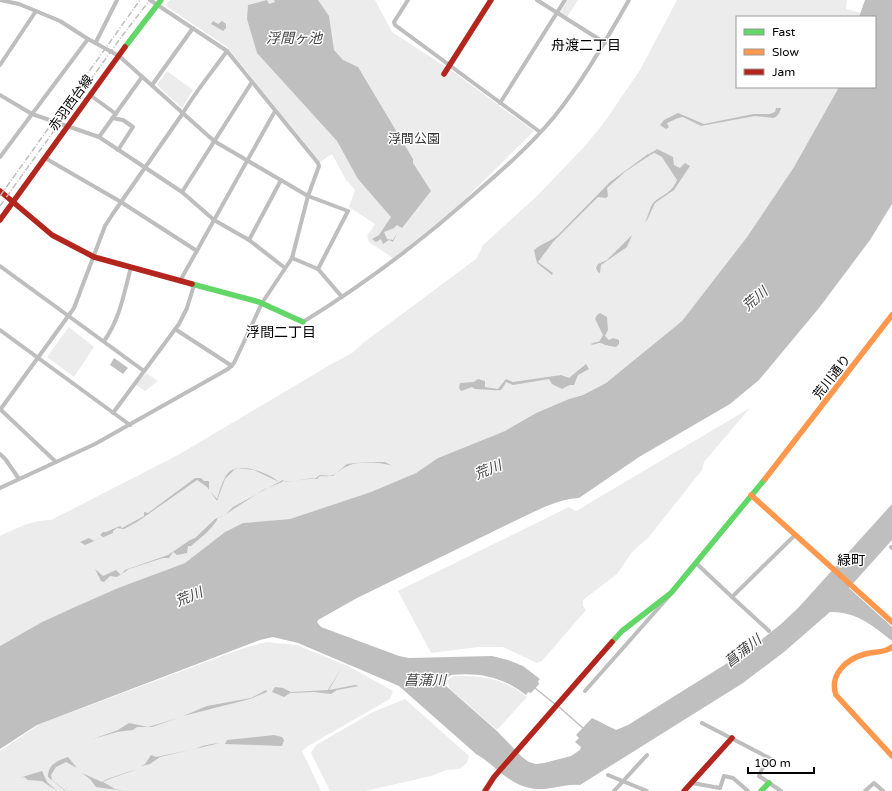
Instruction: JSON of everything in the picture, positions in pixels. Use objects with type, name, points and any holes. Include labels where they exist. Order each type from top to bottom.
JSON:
[{"type":"street","points":[[0,0],[19,4],[60,20],[88,39],[96,42],[119,56],[214,141],[308,196],[348,211],[318,269]]},
{"type":"street","points":[[96,42],[117,0]]},
{"type":"street","points":[[0,488],[130,425],[199,387],[232,366],[262,303],[292,258],[308,196],[319,166],[318,164],[227,51],[193,28],[159,2],[150,0]]},
{"type":"street","points":[[408,0],[394,24],[540,132]]},
{"type":"street","points":[[444,74],[491,0]]},
{"type":"street","points":[[537,0],[605,43]]},
{"type":"street","points":[[500,103],[565,0]]},
{"type":"street","points":[[0,191],[52,235],[94,257],[262,303],[303,322],[342,297],[421,240],[506,167],[540,132],[574,91],[605,43],[629,0]]},
{"type":"street","name":"赤羽西台線","points":[[0,220],[159,2]]},
{"type":"street","points":[[0,65],[36,11]]},
{"type":"street","points":[[152,86],[193,28]]},
{"type":"street","points":[[0,157],[88,39]]},
{"type":"street","points":[[56,462],[0,410],[78,300],[105,226],[183,113],[191,98],[205,83],[208,76],[227,51]]},
{"type":"street","points":[[99,137],[142,77]]},
{"type":"street","points":[[182,192],[252,82]]},
{"type":"street","points":[[0,95],[32,114],[99,137],[182,192],[214,220],[249,240],[285,268]]},
{"type":"street","points":[[90,96],[116,114]]},
{"type":"street","points":[[180,281],[276,111]]},
{"type":"street","points":[[112,118],[123,120],[133,127],[118,150]]},
{"type":"street","points":[[45,158],[121,202],[197,250]]},
{"type":"street","points":[[249,240],[281,180]]},
{"type":"street","points":[[292,258],[318,269],[342,297]]},
{"type":"street","points":[[0,266],[144,371]]},
{"type":"street","points":[[104,341],[113,328],[119,313],[130,267]]},
{"type":"street","points":[[113,413],[175,329],[185,313],[194,285]]},
{"type":"street","name":"荒川通り","points":[[485,791],[494,778],[622,631],[671,593],[696,564],[788,450],[892,315]]},
{"type":"street","points":[[175,329],[232,366]]},
{"type":"street","points":[[0,330],[130,425]]},
{"type":"street","points":[[0,454],[19,479]]},
{"type":"street","points":[[751,495],[892,622]]},
{"type":"street","points":[[732,597],[795,535]]},
{"type":"street","points":[[696,564],[769,631]]},
{"type":"street","points":[[585,690],[667,600],[671,593]]},
{"type":"street","points":[[892,647],[882,653],[866,654],[855,658],[836,674],[833,684],[836,695],[892,756]]},
{"type":"street","points":[[702,723],[771,759],[762,769],[759,776],[781,791]]},
{"type":"street","points":[[684,791],[732,738]]},
{"type":"street","points":[[614,791],[647,755]]},
{"type":"street","points":[[608,775],[647,791]]},
{"type":"street","points":[[692,783],[720,788],[724,776],[733,778],[748,791]]},
{"type":"street","points":[[762,791],[769,783]]},
{"type":"street","points":[[865,791],[872,783],[883,791]]},
{"type":"green space","name":"浮間公園","points":[[170,0],[375,0],[392,32],[452,71],[534,131],[454,210],[393,258],[369,242],[367,236],[375,224],[349,207],[355,190],[346,180],[332,154],[320,162],[227,47],[166,6]]},
{"type":"green space","points":[[568,0],[578,0],[567,17],[560,13]]},
{"type":"green space","points":[[677,0],[847,0],[846,9],[861,13],[860,16],[736,16],[736,88],[838,88],[794,167],[747,237],[682,321],[606,383],[583,395],[569,399],[536,413],[505,431],[438,458],[416,473],[371,492],[290,519],[243,523],[225,532],[185,563],[118,588],[42,622],[0,646],[0,536],[18,527],[37,521],[51,520],[178,455],[352,353],[363,343],[476,259],[483,245],[537,196],[584,147],[603,124],[640,70]]},
{"type":"green space","points":[[167,71],[193,90],[182,108],[157,85]]},
{"type":"green space","points":[[69,327],[94,347],[74,377],[47,357]]},
{"type":"green space","points":[[146,373],[158,381],[145,391],[136,385]]},
{"type":"green space","points":[[750,408],[704,462],[702,470],[648,538],[633,551],[617,574],[583,600],[583,606],[586,610],[542,661],[537,663],[503,647],[478,647],[431,653],[398,591],[569,507],[576,511]]},
{"type":"green space","points":[[266,642],[297,645],[350,667],[393,691],[390,699],[308,746],[302,751],[321,791],[0,791],[0,751],[40,724],[241,649]]},
{"type":"green space","points":[[454,676],[493,679],[510,686],[527,697],[497,730],[449,688],[448,681]]},
{"type":"green space","points":[[405,699],[469,756],[467,763],[459,769],[446,770],[431,776],[366,791],[330,791],[311,753],[316,745],[373,712]]},
{"type":"water","name":"浮間ヶ池","points":[[267,0],[269,4],[275,2],[274,0],[318,0],[329,16],[334,50],[343,60],[358,67],[413,159],[413,163],[431,191],[402,228],[397,225],[394,228],[384,232],[387,239],[393,240],[397,233],[393,242],[389,240],[383,244],[381,239],[376,242],[372,239],[379,235],[391,217],[358,179],[337,141],[257,53],[247,19],[248,5]]},
{"type":"water","points":[[865,0],[892,0],[892,204],[870,240],[819,308],[759,380],[730,404],[639,457],[579,498],[558,502],[525,516],[357,598],[318,620],[317,622],[321,627],[399,656],[409,658],[492,656],[523,666],[540,679],[538,681],[539,684],[531,693],[528,692],[526,695],[500,680],[481,675],[451,675],[448,677],[446,686],[497,731],[522,757],[529,762],[536,764],[544,763],[571,756],[580,750],[581,747],[575,742],[579,738],[576,735],[592,718],[616,730],[628,725],[750,649],[799,607],[892,504],[892,540],[849,588],[892,627],[892,641],[864,620],[848,614],[830,612],[784,652],[743,683],[580,785],[537,789],[519,785],[476,754],[399,686],[298,643],[273,637],[260,640],[37,725],[0,749],[0,646],[42,622],[75,607],[118,588],[185,563],[225,532],[243,523],[290,519],[371,492],[416,473],[438,458],[505,431],[536,413],[569,399],[583,395],[606,383],[682,321],[747,237],[794,167],[838,88],[876,88],[876,16],[859,16]]},
{"type":"water","points":[[213,21],[218,24],[222,21],[226,24],[226,28],[223,31],[211,24]]},
{"type":"water","points":[[776,108],[781,108],[779,114],[774,118],[755,116],[701,126],[683,117],[667,123],[669,127],[666,129],[660,125],[664,120],[678,113],[704,124],[753,114],[770,114],[775,112]]},
{"type":"water","points":[[657,149],[673,157],[674,165],[680,168],[685,163],[690,166],[674,190],[655,203],[645,222],[654,202],[673,188],[677,180],[662,157],[653,152]]},
{"type":"water","points":[[648,154],[649,156],[626,171],[607,188],[608,196],[606,198],[598,197],[553,242],[538,262],[553,273],[552,275],[537,263],[534,250],[558,235],[610,182]]},
{"type":"water","points":[[632,235],[627,247],[601,265],[600,273],[598,272],[596,268],[598,264],[607,260]]},
{"type":"water","points":[[600,313],[607,317],[608,330],[605,336],[609,340],[613,338],[619,340],[619,344],[616,347],[599,342],[603,335],[595,319]]},
{"type":"water","points":[[114,358],[128,368],[123,374],[110,365]]},
{"type":"water","points":[[586,364],[589,369],[578,375],[574,385],[570,385],[562,389],[552,384],[549,379],[513,385],[506,382],[501,390],[475,389],[472,387],[461,391],[459,388],[460,383],[474,382],[478,379],[485,381],[485,387],[498,389],[506,379],[513,382],[561,375],[569,378]]},
{"type":"water","points":[[367,462],[385,462],[392,466],[377,463],[358,463],[344,468],[336,474],[347,464]]},
{"type":"water","points":[[235,469],[225,479],[217,501],[210,491],[217,499],[226,476]]},
{"type":"water","points":[[254,470],[262,472],[279,482]]},
{"type":"water","points":[[320,475],[331,476],[320,476],[317,479],[314,478]]},
{"type":"water","points":[[195,478],[201,478],[204,481],[209,481],[209,490],[197,480],[137,522],[124,529],[117,528],[113,531],[113,533],[85,545],[80,542],[89,538],[94,541],[103,537],[100,535],[103,532],[120,526],[122,528],[144,516],[144,512],[148,513]]},
{"type":"water","points":[[283,480],[284,481],[283,481],[269,488]]},
{"type":"water","points":[[256,494],[226,514],[233,507]]},
{"type":"water","points":[[224,515],[218,518],[213,526],[202,537],[191,546],[188,546],[187,553],[177,555],[173,552],[169,558],[163,558],[129,569],[122,574],[125,570],[168,555],[195,538],[215,519]]},
{"type":"water","points":[[95,569],[103,576],[116,570],[121,575],[117,577],[110,576],[104,582],[101,581]]},
{"type":"water","points":[[342,667],[329,690],[355,685],[359,686],[337,690],[331,694],[314,692],[290,693],[284,697],[272,692],[275,687],[283,688],[291,692],[328,690]]},
{"type":"water","points":[[266,690],[267,692],[250,699],[183,716],[207,706],[251,698]]},
{"type":"water","points":[[178,718],[152,727],[148,727]]},
{"type":"water","points":[[129,723],[148,727],[137,727],[133,730],[117,732],[93,739],[118,730]]},
{"type":"water","points":[[274,735],[282,737],[284,740],[282,746],[225,744],[227,740]]},
{"type":"water","points":[[220,743],[196,749],[207,745]]},
{"type":"water","points":[[189,750],[160,757],[150,764],[141,766],[145,764],[151,755],[156,757]]},
{"type":"water","points":[[68,757],[77,768],[66,762],[56,767],[51,775],[52,780],[65,791],[48,777],[48,773],[51,766]]},
{"type":"water","points":[[137,769],[103,782],[115,789],[125,791],[96,787],[90,779],[82,773],[102,782],[107,779]]},
{"type":"water","points":[[42,771],[47,782],[57,791],[42,781],[28,780],[24,777],[19,778]]},
{"type":"waterway","points":[[647,156],[654,152]]},
{"type":"waterway","points":[[592,344],[600,342]]},
{"type":"waterway","points":[[535,688],[556,705]]},
{"type":"waterway","points":[[559,707],[583,728]]},
{"type":"railway","points":[[0,196],[140,0]]},
{"type":"railway","points":[[0,206],[122,36],[150,0]]},
{"type":"traffic: fast","points":[[125,47],[161,0]]},
{"type":"traffic: fast","points":[[192,284],[259,302],[303,322]]},
{"type":"traffic: fast","points":[[612,642],[622,631],[671,593],[765,479]]},
{"type":"traffic: fast","points":[[761,791],[769,783]]},
{"type":"traffic: slow","points":[[765,479],[892,315]]},
{"type":"traffic: slow","points":[[751,495],[892,622]]},
{"type":"traffic: slow","points":[[892,647],[882,652],[865,654],[851,660],[837,675],[834,688],[836,695],[892,756]]},
{"type":"traffic: jam","points":[[444,74],[491,0]]},
{"type":"traffic: jam","points":[[0,220],[125,47]]},
{"type":"traffic: jam","points":[[0,191],[52,235],[94,257],[192,284]]},
{"type":"traffic: jam","points":[[485,791],[494,777],[612,642]]},
{"type":"traffic: jam","points":[[684,791],[732,738]]},
{"type":"district","name":"舟渡二丁目","points":[[586,45]]},
{"type":"district","name":"浮間二丁目","points":[[281,332]]},
{"type":"district","name":"緑町","points":[[851,560]]},
{"type":"water label","name":"荒川","points":[[755,299]]},
{"type":"water label","name":"荒川","points":[[488,470]]},
{"type":"water label","name":"荒川","points":[[189,597]]},
{"type":"water label","name":"菖蒲川","points":[[743,651]]},
{"type":"water label","name":"菖蒲川","points":[[425,680]]}]
